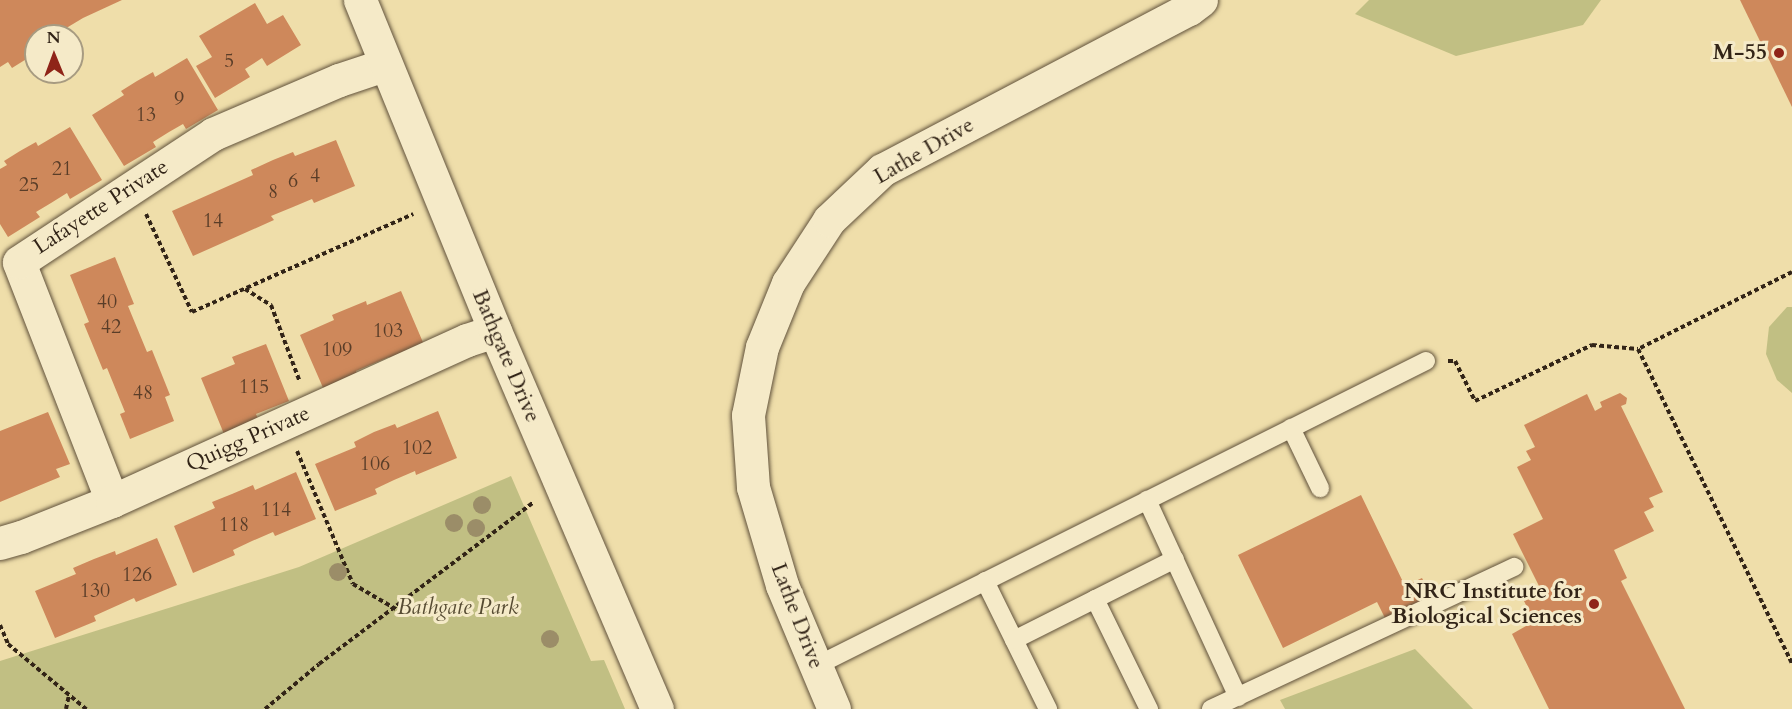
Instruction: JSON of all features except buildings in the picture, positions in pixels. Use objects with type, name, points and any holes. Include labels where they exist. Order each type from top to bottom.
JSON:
[{"type":"street","name":"Bathgate Drive","points":[[360,0],[384,65],[495,331],[657,709]]},
{"type":"street","name":"Lathe Drive","points":[[834,709],[782,585],[753,488],[748,415],[762,347],[788,283],[829,220],[882,170],[1189,9],[1201,0]]},
{"type":"street","name":"Lafayette Private","points":[[111,501],[19,262],[213,134],[339,80],[384,65]]},
{"type":"street","name":"Quigg Private","points":[[0,543],[21,537],[111,501],[467,340],[495,331]]},
{"type":"lane","points":[[816,666],[1426,361]]},
{"type":"lane","points":[[1291,428],[1320,488]]},
{"type":"lane","points":[[1147,500],[1238,697]]},
{"type":"lane","points":[[1014,640],[1175,559]]},
{"type":"lane","points":[[1211,709],[1514,567]]},
{"type":"lane","points":[[985,581],[1048,709]]},
{"type":"lane","points":[[1095,599],[1149,709]]},
{"type":"path","points":[[148,220],[192,312],[413,214]]},
{"type":"path","points":[[1426,361],[1455,361],[1475,402],[1592,345],[1638,349],[1792,272]]},
{"type":"path","points":[[244,288],[271,305],[293,364]]},
{"type":"path","points":[[1638,349],[1792,663]]},
{"type":"path","points":[[285,423],[353,584],[396,609]]},
{"type":"path","points":[[265,709],[319,664],[396,609],[533,503]]},
{"type":"path","points":[[0,625],[8,644],[87,709]]},
{"type":"path","points":[[66,709],[69,694]]},
{"type":"green space","points":[[1369,0],[1601,0],[1583,25],[1456,56],[1355,14]]},
{"type":"green space","points":[[1787,307],[1792,307],[1792,393],[1777,380],[1766,354],[1769,327]]},
{"type":"green space","name":"Bathgate Park","points":[[511,476],[591,661],[604,660],[625,709],[0,709],[0,661],[299,567]]},
{"type":"green space","points":[[1415,649],[1473,709],[1285,709],[1280,700]]},
{"type":"place","name":"M-55","points":[[1779,53]]},
{"type":"place","name":"NRC Institute for Biological Sciences","points":[[1594,604]]}]
